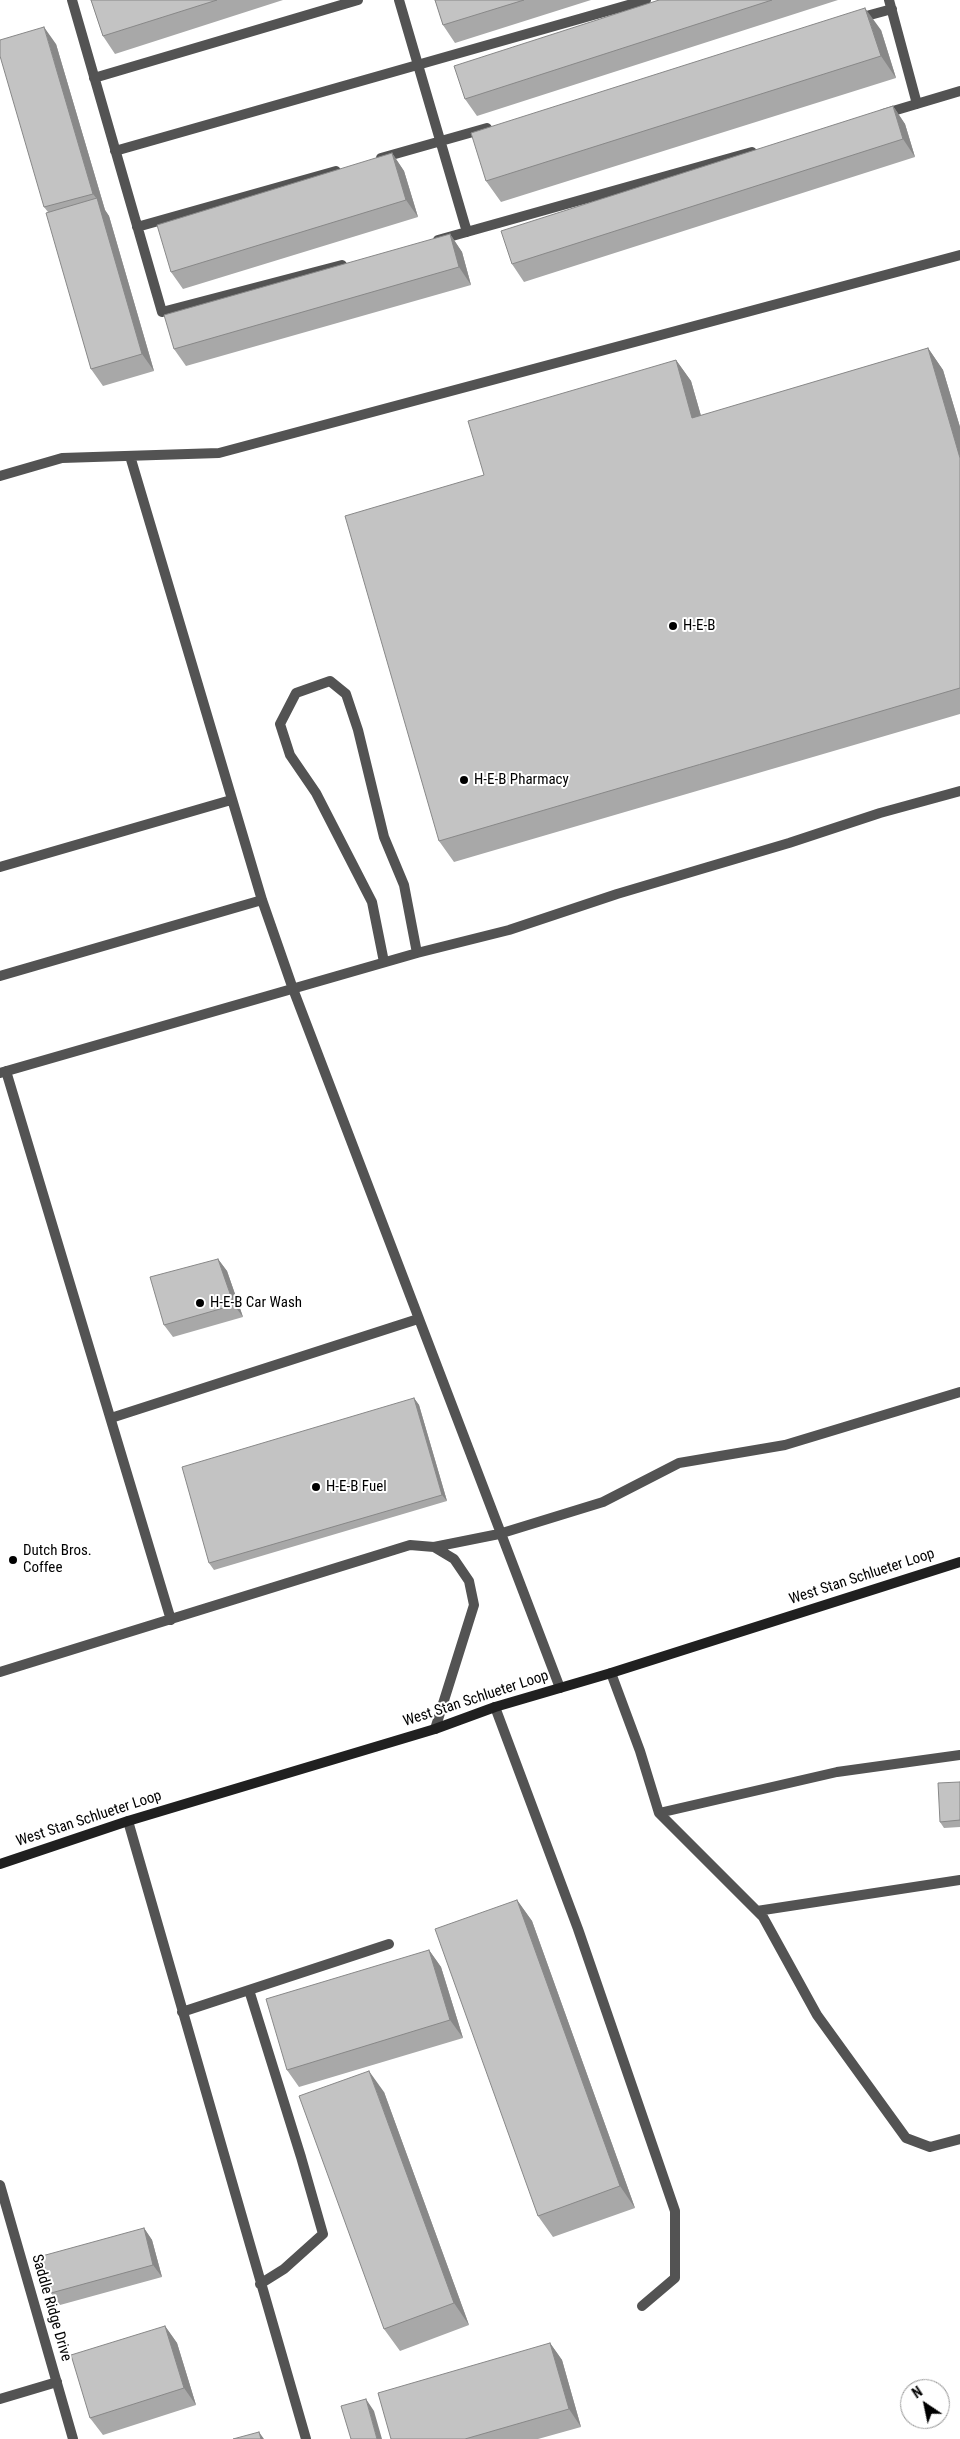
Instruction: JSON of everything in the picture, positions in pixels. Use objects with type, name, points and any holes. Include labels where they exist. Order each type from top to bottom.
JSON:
[{"type":"main road","name":"West Stan Schlueter Loop","points":[[0,1864],[128,1821],[435,1729],[495,1707],[611,1673],[960,1562]]},
{"type":"street","points":[[72,0],[162,312],[352,262]]},
{"type":"street","points":[[94,78],[358,0]]},
{"type":"street","points":[[399,0],[467,232]]},
{"type":"street","points":[[115,151],[646,0]]},
{"type":"street","points":[[845,22],[891,4],[917,104]]},
{"type":"street","points":[[870,118],[960,91]]},
{"type":"street","points":[[374,160],[497,125]]},
{"type":"street","points":[[429,242],[765,148]]},
{"type":"street","points":[[137,227],[346,168]]},
{"type":"street","points":[[0,476],[62,458],[219,453],[960,255]]},
{"type":"street","points":[[130,456],[231,800],[262,900],[293,989],[499,1534],[560,1688]]},
{"type":"street","points":[[384,962],[372,902],[316,793],[290,755],[280,724],[296,693],[330,681],[346,694],[358,730],[384,837],[404,885],[417,952]]},
{"type":"street","points":[[171,1620],[111,1418],[3,1072],[417,952],[509,930],[617,894],[789,843],[880,813],[960,791]]},
{"type":"street","points":[[0,867],[231,800]]},
{"type":"street","points":[[0,976],[262,900]]},
{"type":"street","points":[[111,1418],[418,1319]]},
{"type":"street","points":[[0,1672],[410,1544],[434,1546],[499,1534],[603,1502],[679,1463],[785,1445],[960,1392]]},
{"type":"street","points":[[434,1546],[454,1559],[468,1581],[474,1605],[435,1729]]},
{"type":"street","points":[[611,1673],[640,1751],[659,1813],[763,1918],[817,2015],[906,2138],[930,2148],[960,2139]]},
{"type":"street","points":[[495,1707],[578,1929],[675,2212],[675,2278],[642,2306]]},
{"type":"street","points":[[659,1813],[837,1772],[960,1755]]},
{"type":"street","points":[[128,1821],[306,2439]]},
{"type":"street","points":[[757,1911],[960,1880]]},
{"type":"street","points":[[182,2012],[389,1944]]},
{"type":"street","points":[[249,1990],[301,2157],[322,2234],[284,2268],[260,2284]]},
{"type":"street","name":"Saddle Ridge Drive","points":[[0,2185],[4,2214],[73,2439]]},
{"type":"street","points":[[0,2399],[57,2382]]},
{"type":"building","points":[[91,0],[217,0],[103,36]]},
{"type":"building","points":[[435,0],[524,0],[443,25]]},
{"type":"building","points":[[659,0],[772,0],[465,99],[454,66]]},
{"type":"building","points":[[865,8],[881,56],[486,181],[471,133]]},
{"type":"building","points":[[44,27],[93,194],[44,207],[0,56],[0,40]]},
{"type":"building","points":[[893,106],[903,139],[512,264],[501,231]]},
{"type":"building","points":[[392,153],[406,200],[171,272],[157,225]]},
{"type":"building","points":[[97,198],[142,354],[91,369],[46,213]]},
{"type":"building","points":[[450,234],[459,267],[174,349],[164,315]]},
{"type":"building","name":"H-E-B","points":[[928,348],[960,458],[960,688],[439,841],[345,516],[484,475],[468,421],[676,360],[692,418]]},
{"type":"building","name":"H-E-B Car Wash","points":[[218,1259],[234,1305],[164,1325],[150,1277]]},
{"type":"building","name":"H-E-B Fuel","points":[[414,1398],[442,1495],[209,1563],[182,1467]]},
{"type":"building","points":[[960,1782],[960,1820],[940,1822],[938,1783]]},
{"type":"building","points":[[517,1900],[620,2186],[538,2216],[435,1929]]},
{"type":"building","points":[[429,1950],[450,2020],[287,2070],[266,1999]]},
{"type":"building","points":[[369,2071],[454,2303],[384,2329],[299,2096]]},
{"type":"building","points":[[144,2228],[153,2265],[51,2293],[42,2256]]},
{"type":"building","points":[[165,2326],[184,2388],[90,2418],[71,2355]]},
{"type":"building","points":[[550,2343],[569,2409],[465,2439],[391,2439],[378,2393]]},
{"type":"building","points":[[366,2399],[377,2439],[351,2439],[341,2406]]},
{"type":"building","points":[[259,2432],[261,2439],[233,2439]]},
{"type":"place","name":"H-E-B","points":[[673,626]]},
{"type":"place","name":"H-E-B Pharmacy","points":[[464,780]]},
{"type":"place","name":"H-E-B Car Wash","points":[[200,1303]]},
{"type":"place","name":"H-E-B Fuel","points":[[316,1487]]},
{"type":"place","name":"Dutch Bros. Coffee","points":[[13,1560]]}]
